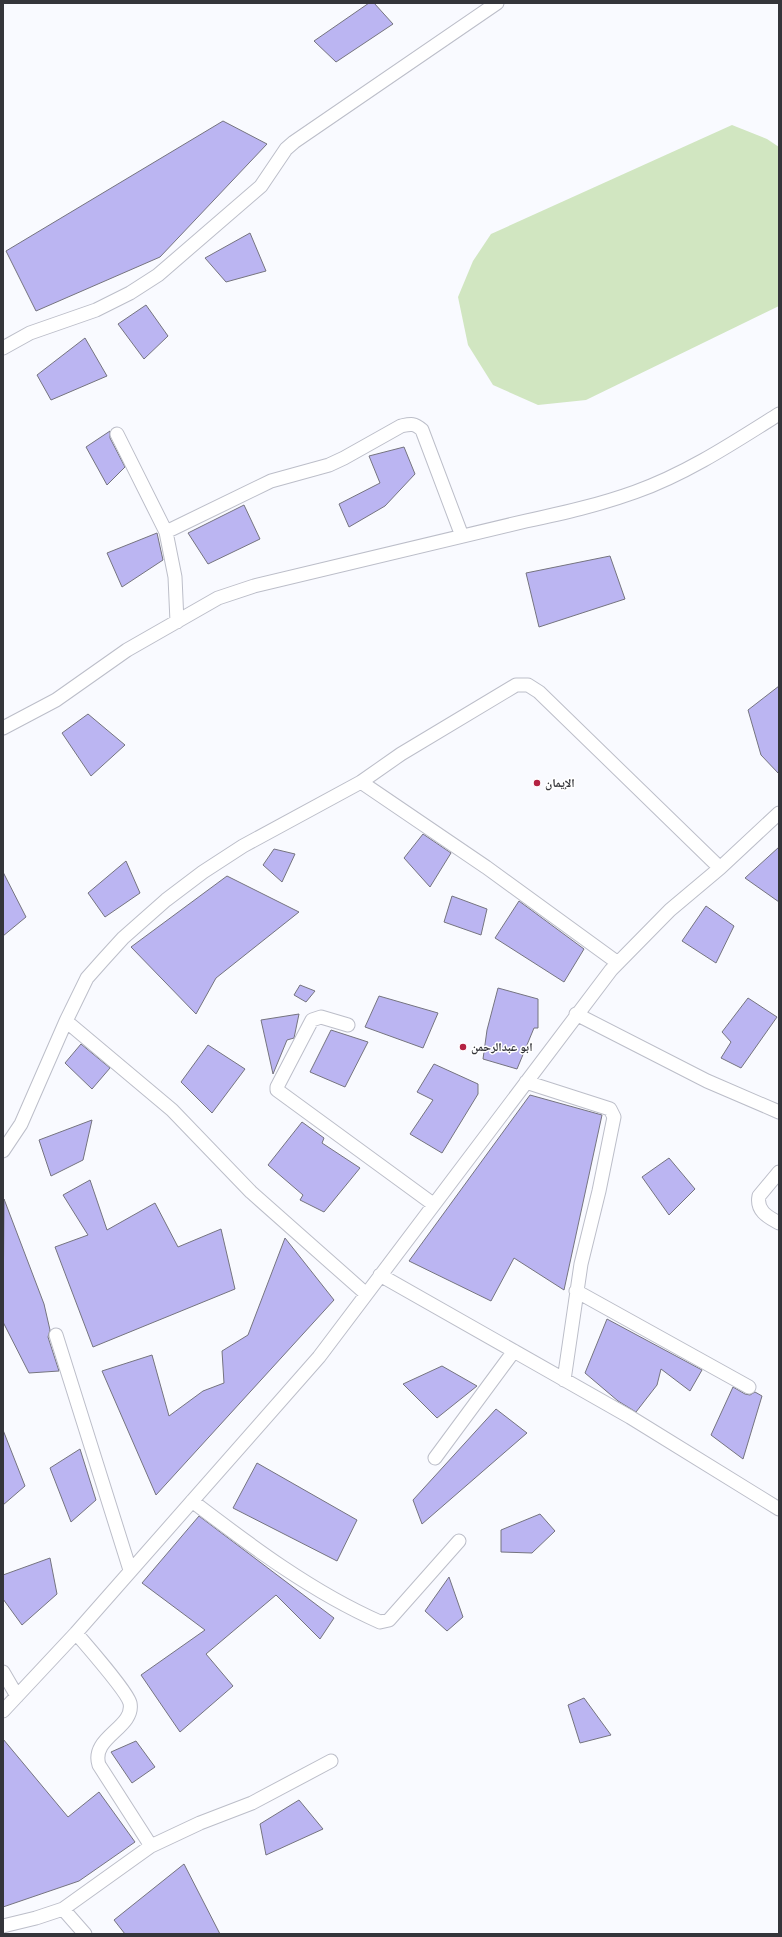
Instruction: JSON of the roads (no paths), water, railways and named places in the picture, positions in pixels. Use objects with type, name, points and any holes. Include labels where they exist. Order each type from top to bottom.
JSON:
[{"type":"street","points":[[3,348],[30,333],[96,310],[130,293],[158,275],[261,186],[286,148],[497,3]]},
{"type":"street","points":[[3,728],[56,700],[127,650],[218,598],[254,586],[568,512],[635,492],[687,469],[779,414]]},
{"type":"street","points":[[166,532],[271,481],[339,460],[401,426],[415,424],[422,430],[462,536]]},
{"type":"street","points":[[117,434],[166,532],[175,577],[177,622]]},
{"type":"street","points":[[3,1151],[21,1124],[66,1021],[87,978],[124,938],[166,900],[203,872],[243,846],[361,782],[401,754],[511,687],[520,684],[528,685],[539,692],[720,868]]},
{"type":"street","points":[[361,782],[486,866],[618,963]]},
{"type":"street","points":[[3,1711],[76,1633],[319,1357],[365,1293],[380,1276],[576,1014],[618,963],[670,910],[720,868],[779,813]]},
{"type":"street","points":[[576,1014],[707,1080],[779,1112]]},
{"type":"street","points":[[348,1025],[321,1017],[312,1020],[277,1087],[277,1090],[433,1204]]},
{"type":"street","points":[[66,1021],[172,1110],[251,1192],[365,1293]]},
{"type":"street","points":[[526,1082],[610,1109],[614,1117],[576,1291],[564,1380]]},
{"type":"street","points":[[779,1172],[759,1196],[758,1201],[762,1212],[767,1217],[779,1223]]},
{"type":"street","points":[[380,1276],[514,1351],[687,1451],[779,1509]]},
{"type":"street","points":[[576,1291],[749,1387]]},
{"type":"street","points":[[56,1335],[130,1570]]},
{"type":"street","points":[[435,1458],[514,1351]]},
{"type":"street","points":[[192,1502],[260,1553],[313,1586],[380,1622],[389,1620],[459,1541]]},
{"type":"street","points":[[76,1633],[122,1690],[130,1703],[128,1716],[100,1747],[97,1758],[99,1765],[151,1846]]},
{"type":"street","points":[[3,1672],[17,1696]]},
{"type":"street","points":[[3,1926],[36,1918],[63,1909],[151,1846],[200,1823],[252,1803],[331,1761]]},
{"type":"street","points":[[63,1909],[85,1934]]},
{"type":"place","name":"الإيمان","points":[[537,783]]},
{"type":"place","name":"ابو عبدالرحمن","points":[[463,1047]]}]
